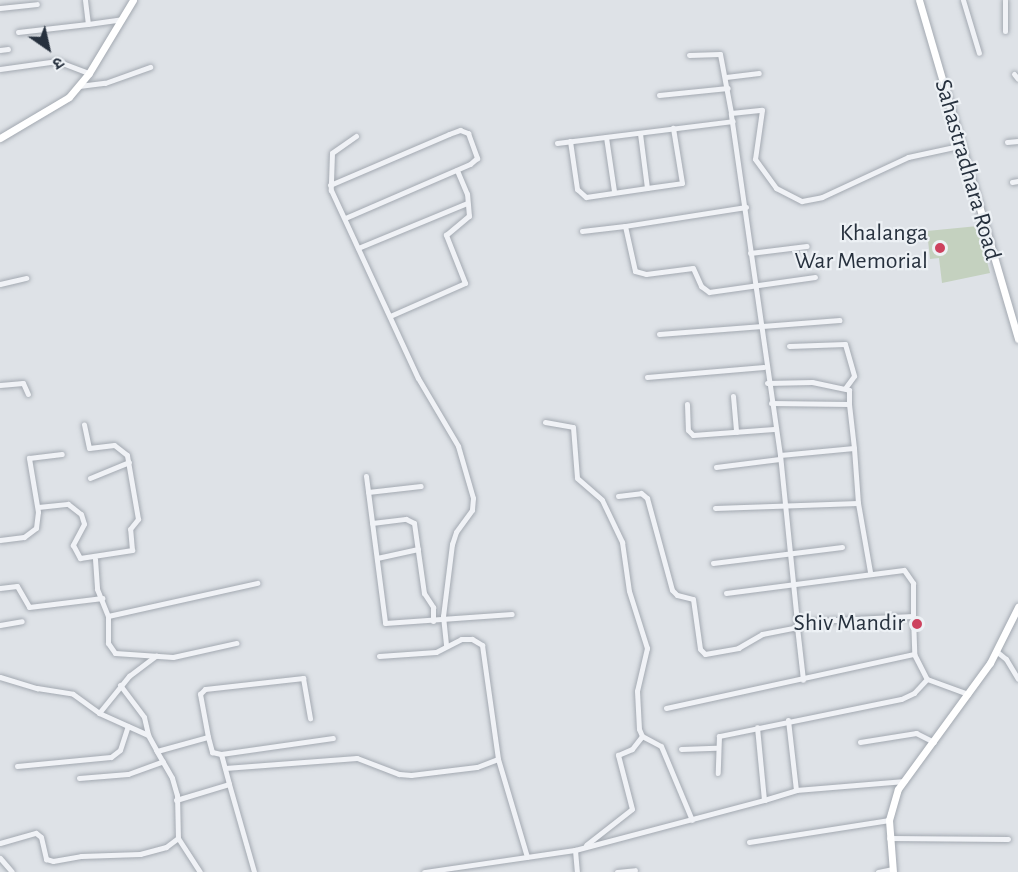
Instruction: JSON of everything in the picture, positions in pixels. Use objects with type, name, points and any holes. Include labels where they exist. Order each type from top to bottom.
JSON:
[{"type":"main road","points":[[0,138],[63,102],[79,86],[133,0]]},
{"type":"main road","name":"Sahastradhara Road","points":[[919,0],[959,146],[1018,339]]},
{"type":"main road","points":[[892,871],[889,820],[905,781],[935,743],[968,694],[996,651],[1017,610]]},
{"type":"street","points":[[85,0],[88,24]]},
{"type":"street","points":[[963,0],[978,53]]},
{"type":"street","points":[[1005,0],[1005,31]]},
{"type":"street","points":[[0,8],[38,4]]},
{"type":"street","points":[[18,32],[122,19]]},
{"type":"street","points":[[0,50],[8,49]]},
{"type":"street","points":[[689,55],[720,54],[726,77],[746,207],[767,383],[780,457],[803,680]]},
{"type":"street","points":[[0,69],[57,61],[89,73]]},
{"type":"street","points":[[79,86],[99,84],[150,68]]},
{"type":"street","points":[[726,77],[759,73]]},
{"type":"street","points":[[659,95],[728,88]]},
{"type":"street","points":[[731,113],[762,110],[755,159],[776,188],[802,201],[822,197],[908,157],[959,146]]},
{"type":"street","points":[[557,143],[733,121]]},
{"type":"street","points":[[570,141],[582,196],[647,188],[682,183],[673,128]]},
{"type":"street","points":[[330,185],[466,130],[477,158],[457,170],[345,218]]},
{"type":"street","points":[[639,133],[647,188]]},
{"type":"street","points":[[356,136],[332,153],[330,185],[429,399],[458,446],[472,498],[472,510],[456,532],[452,544],[444,621],[446,646]]},
{"type":"street","points":[[606,137],[614,191]]},
{"type":"street","points":[[1007,142],[1018,141]]},
{"type":"street","points":[[390,316],[465,283],[446,235],[467,222],[467,203],[457,170]]},
{"type":"street","points":[[358,248],[467,203]]},
{"type":"street","points":[[582,231],[746,207]]},
{"type":"street","points":[[625,226],[633,266],[640,274],[689,267],[695,270],[701,286],[710,292],[815,277]]},
{"type":"street","points":[[750,253],[807,246]]},
{"type":"street","points":[[0,284],[26,278]]},
{"type":"street","points":[[659,334],[760,328],[840,320]]},
{"type":"street","points":[[789,346],[844,344],[854,376],[846,387],[858,503],[870,572]]},
{"type":"street","points":[[648,377],[765,367]]},
{"type":"street","points":[[767,383],[812,382],[846,387]]},
{"type":"street","points":[[0,385],[23,383],[28,394]]},
{"type":"street","points":[[733,396],[736,432]]},
{"type":"street","points":[[771,403],[849,404]]},
{"type":"street","points":[[687,404],[691,434],[774,429]]},
{"type":"street","points":[[545,422],[573,427],[577,478],[602,500],[622,542],[629,591],[647,648],[637,700],[642,736],[632,749],[618,755],[632,809],[610,822],[585,846]]},
{"type":"street","points":[[38,507],[62,503],[77,510],[84,524],[74,542],[76,553],[83,559],[133,548],[130,529],[138,519],[129,462],[118,446],[89,448],[84,425]]},
{"type":"street","points":[[716,467],[854,448]]},
{"type":"street","points":[[0,540],[33,533],[38,507],[29,458],[62,453]]},
{"type":"street","points":[[90,478],[129,462]]},
{"type":"street","points":[[366,476],[385,623],[444,621],[512,614]]},
{"type":"street","points":[[368,492],[421,486]]},
{"type":"street","points":[[618,496],[641,493],[647,498],[672,590],[677,595],[693,598],[702,652],[729,650],[762,634],[797,625],[913,615]]},
{"type":"street","points":[[715,508],[858,503]]},
{"type":"street","points":[[372,523],[412,521],[424,593],[433,607],[433,621]]},
{"type":"street","points":[[714,563],[842,547]]},
{"type":"street","points":[[377,558],[418,549]]},
{"type":"street","points":[[94,558],[108,616],[107,636],[112,652],[173,657],[236,643]]},
{"type":"street","points":[[726,593],[870,572],[904,570],[913,583],[914,654],[927,679],[968,694]]},
{"type":"street","points":[[108,616],[257,583]]},
{"type":"street","points":[[0,588],[17,586],[29,607],[102,598]]},
{"type":"street","points":[[0,625],[22,621]]},
{"type":"street","points":[[378,656],[436,652],[461,639],[471,639],[482,645],[498,759],[527,857]]},
{"type":"street","points":[[996,651],[1006,659],[1018,679]]},
{"type":"street","points":[[666,708],[914,654]]},
{"type":"street","points":[[99,713],[120,685],[156,656]]},
{"type":"street","points":[[0,676],[37,688],[74,694],[99,713],[148,735]]},
{"type":"street","points":[[310,718],[303,678],[205,689],[200,693],[212,752],[221,754],[333,738]]},
{"type":"street","points":[[718,773],[716,748],[719,736],[788,720],[901,699],[914,693],[927,679]]},
{"type":"street","points":[[120,685],[144,717],[148,735],[172,778],[177,800],[178,838],[200,872]]},
{"type":"street","points":[[788,720],[796,790]]},
{"type":"street","points":[[17,766],[111,757],[120,750],[128,726]]},
{"type":"street","points":[[758,727],[764,800]]},
{"type":"street","points":[[860,742],[916,733],[926,735],[935,743]]},
{"type":"street","points":[[642,736],[661,746],[692,820]]},
{"type":"street","points":[[156,750],[208,737]]},
{"type":"street","points":[[681,749],[716,748]]},
{"type":"street","points":[[221,754],[254,872]]},
{"type":"street","points":[[225,768],[357,758],[399,774],[411,775],[477,767],[498,759]]},
{"type":"street","points":[[79,778],[128,774],[163,761]]},
{"type":"street","points":[[424,872],[575,850],[796,790],[905,781]]},
{"type":"street","points":[[177,800],[229,784]]},
{"type":"street","points":[[749,842],[889,820]]},
{"type":"street","points":[[0,843],[38,834],[46,859],[53,861],[81,856],[140,854],[166,847],[178,838]]},
{"type":"street","points":[[889,838],[1008,839]]},
{"type":"street","points":[[575,850],[577,872]]},
{"type":"street","points":[[0,858],[12,872]]},
{"type":"street","points":[[617,872],[635,870]]},
{"type":"street","points":[[878,872],[892,871]]},
{"type":"green space","points":[[978,226],[990,273],[942,283],[939,258],[930,259],[927,231]]},
{"type":"place","name":"Khalanga War Memorial","points":[[940,248]]},
{"type":"place","name":"Shiv Mandir","points":[[917,624]]}]
